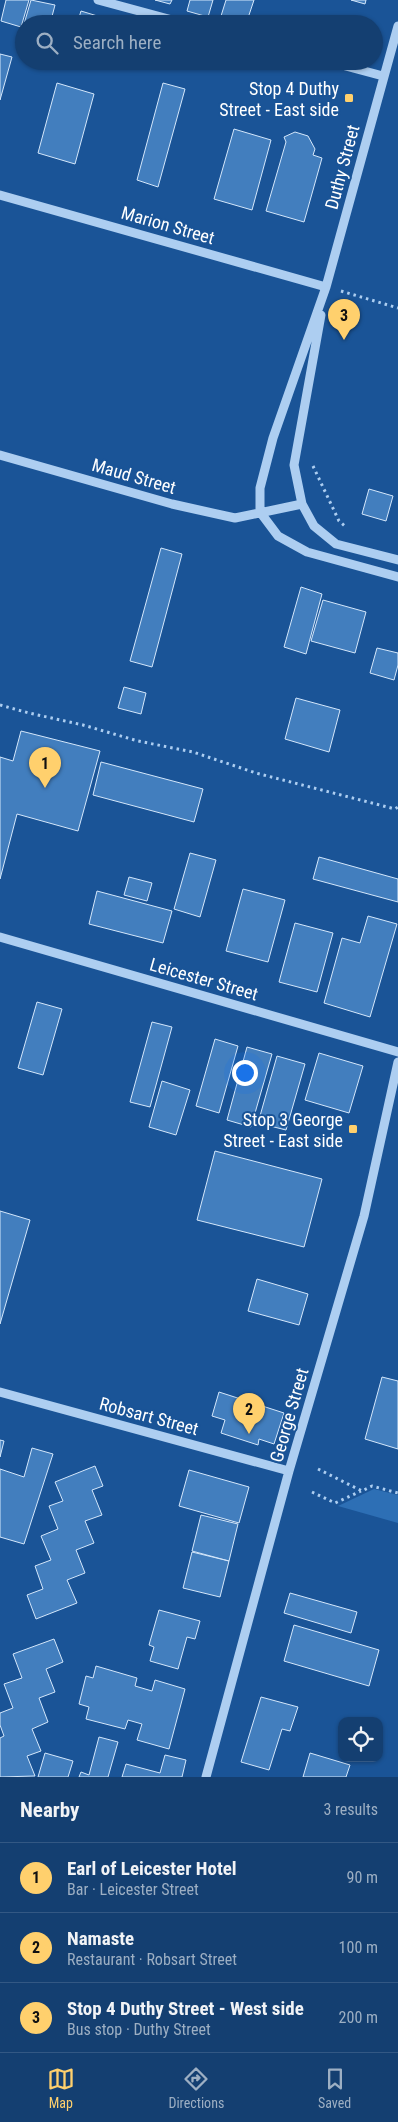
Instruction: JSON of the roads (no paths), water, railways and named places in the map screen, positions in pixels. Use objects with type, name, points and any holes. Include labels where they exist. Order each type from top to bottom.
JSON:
[{"type":"street","points":[[98,0],[154,15]]},
{"type":"street","name":"Duthy Street","points":[[260,512],[260,488],[273,438],[326,287],[398,26]]},
{"type":"street","points":[[361,70],[383,76]]},
{"type":"street","name":"Marion Street","points":[[0,194],[326,287]]},
{"type":"street","name":"Duthy Street","points":[[302,504],[294,465],[326,287]]},
{"type":"street","name":"Maud Street","points":[[0,455],[181,506],[235,518],[302,504]]},
{"type":"street","points":[[302,504],[314,526],[336,544],[398,560]]},
{"type":"street","points":[[260,512],[278,536],[307,552],[398,577]]},
{"type":"street","name":"Leicester Street","points":[[0,938],[398,1052]]},
{"type":"street","name":"George Street","points":[[206,1777],[289,1471],[364,1216],[398,1062]]},
{"type":"street","name":"Robsart Street","points":[[0,1392],[289,1471]]},
{"type":"place","name":"Stop 4 Duthy Street - East side","points":[[349,98]]},
{"type":"place","name":"Stop 4 Duthy Street - West side","points":[[344,340]]},
{"type":"place","name":"Earl of Leicester Hotel","points":[[45,788]]},
{"type":"place","name":"Stop 3 George Street - East side","points":[[353,1129]]},
{"type":"place","name":"Namaste","points":[[249,1434]]}]
